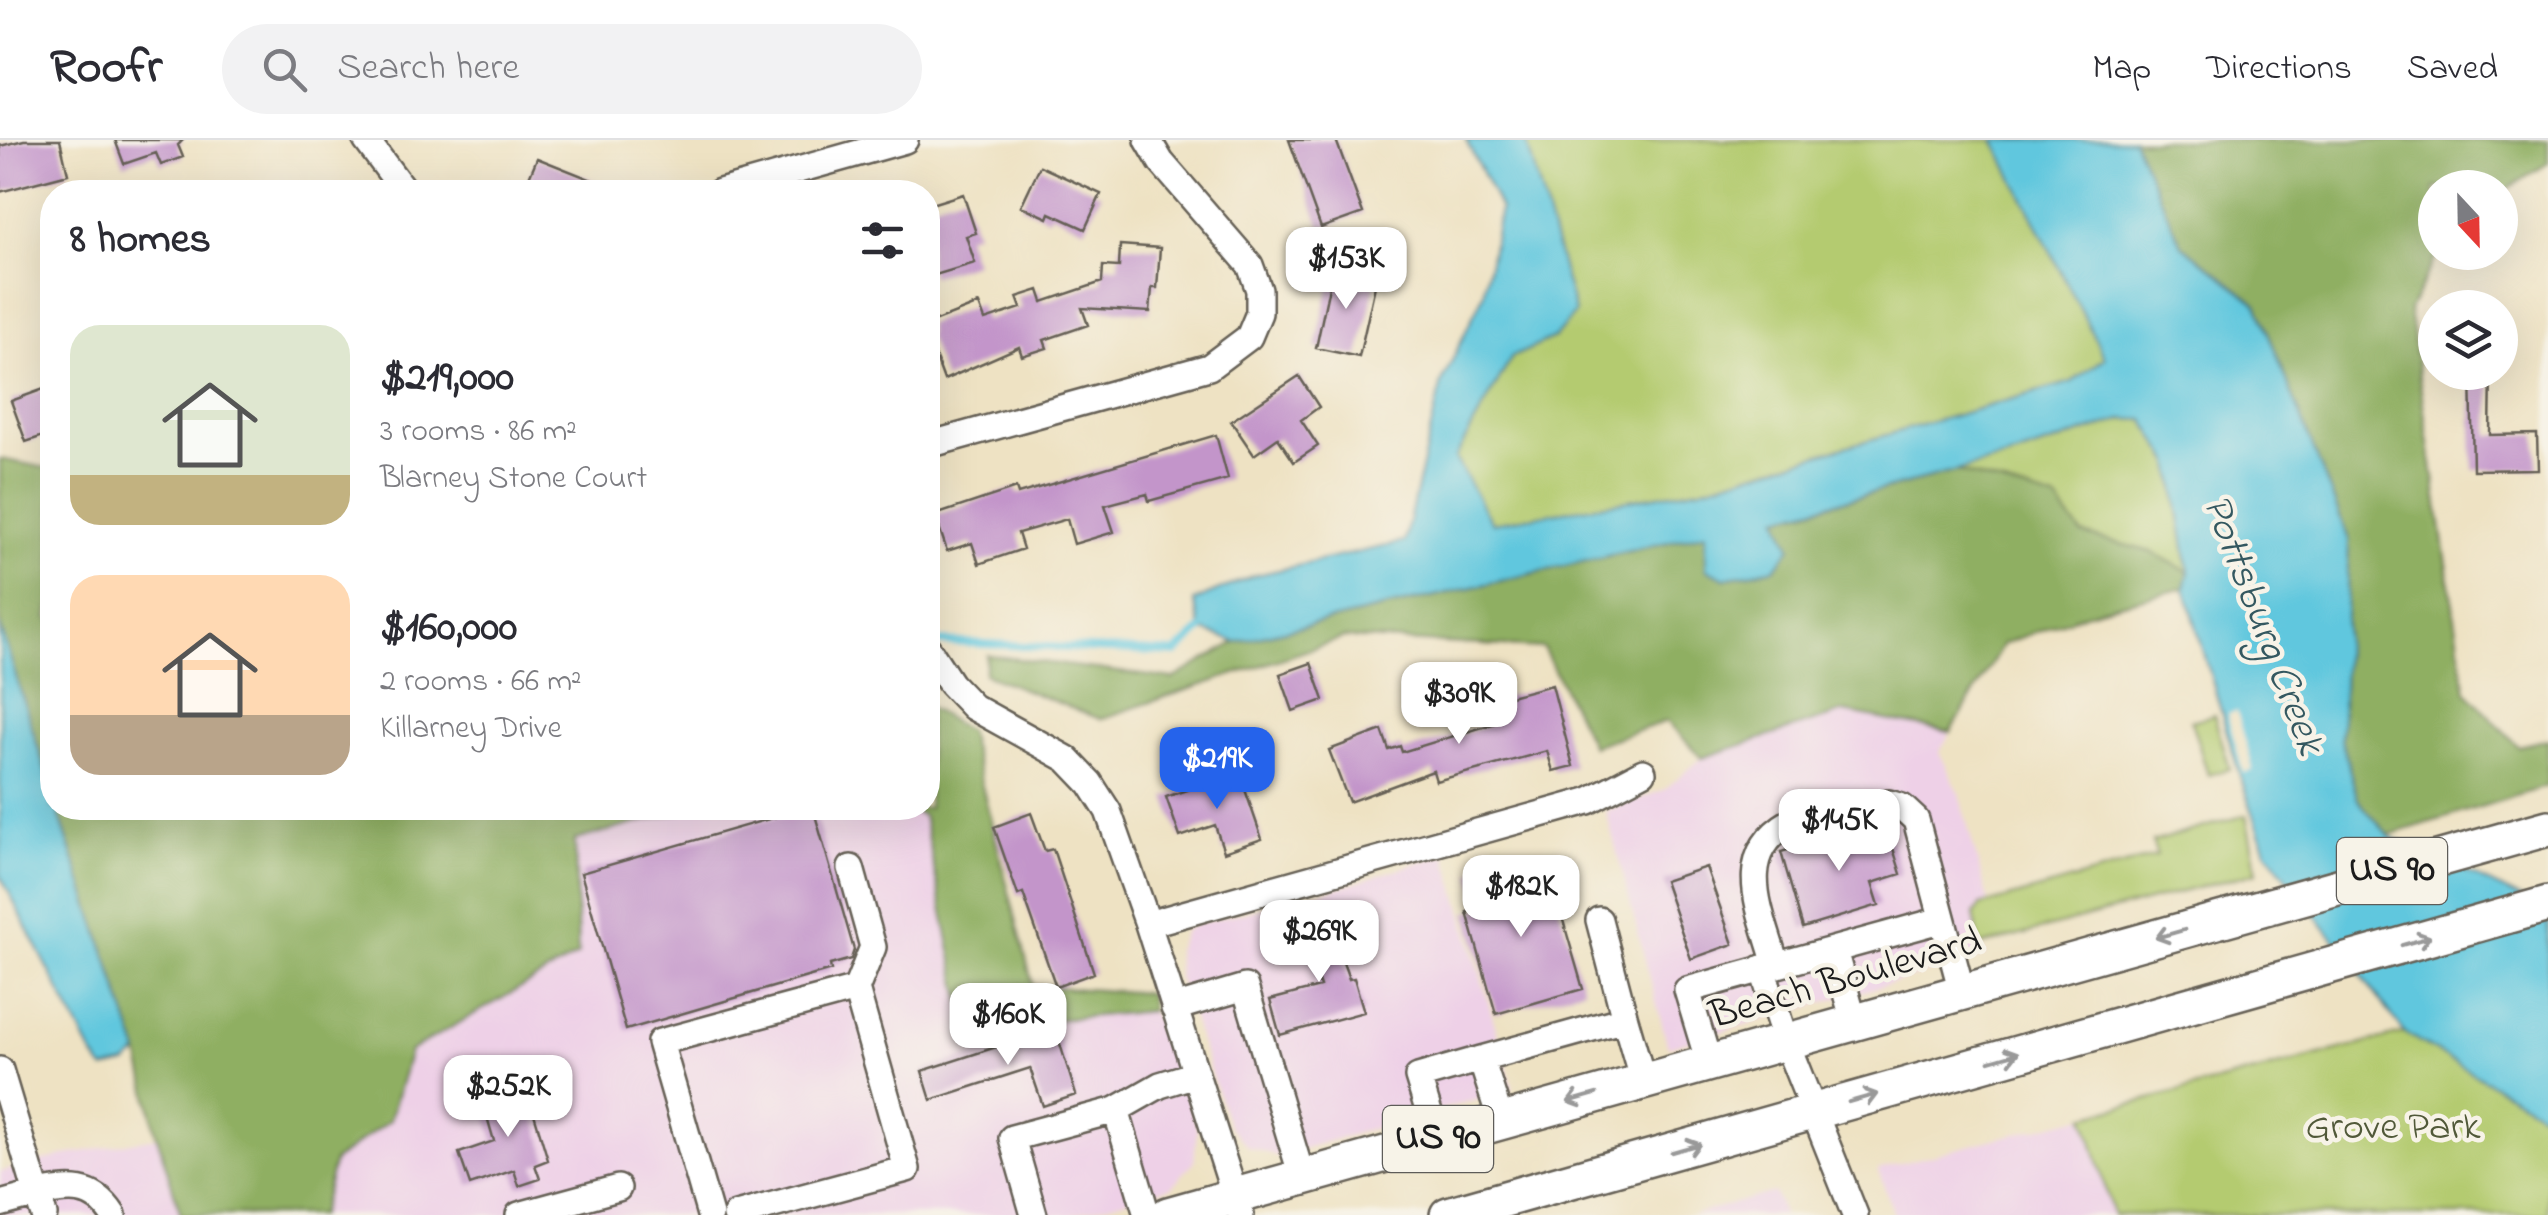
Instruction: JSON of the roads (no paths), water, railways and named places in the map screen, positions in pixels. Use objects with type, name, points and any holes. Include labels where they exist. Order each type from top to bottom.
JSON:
[{"type":"highway","name":"Beach Boulevard","points":[[1168,1215],[1238,1205],[1302,1177],[2534,831]]},
{"type":"highway","name":"US 90","points":[[1448,1215],[2548,904]]},
{"type":"street","points":[[366,140],[395,180]]},
{"type":"street","points":[[763,180],[905,140]]},
{"type":"street","points":[[940,442],[1209,367],[1249,337],[1259,313],[1259,290],[1250,264],[1161,162],[1148,140]]},
{"type":"street","points":[[940,668],[973,707],[1067,759],[1090,783],[1108,811],[1238,1205]]},
{"type":"street","points":[[1148,924],[1588,801],[1644,772]]},
{"type":"street","points":[[1855,1215],[1786,1042],[1752,876],[1765,843],[1790,822],[1890,803],[1902,807],[1916,820],[1962,992]]},
{"type":"street","points":[[736,1215],[907,1170],[856,989],[873,947],[851,868]]},
{"type":"street","points":[[1598,920],[1643,1082]]},
{"type":"street","points":[[1709,1063],[1687,990],[1941,920]]},
{"type":"street","points":[[1834,950],[1854,1022]]},
{"type":"street","points":[[1174,1008],[1244,987],[1302,1177]]},
{"type":"street","points":[[710,1215],[660,1042],[856,989]]},
{"type":"street","points":[[1436,1139],[1418,1077],[1625,1019]]},
{"type":"street","points":[[1481,1059],[1501,1121]]},
{"type":"street","points":[[0,1070],[41,1205]]},
{"type":"street","points":[[1034,1215],[1012,1138],[1116,1110],[1160,1085],[1196,1074]]},
{"type":"street","points":[[1116,1110],[1147,1215]]},
{"type":"street","points":[[0,1204],[41,1205],[73,1188],[104,1201],[113,1215]]},
{"type":"street","points":[[519,1215],[618,1188]]},
{"type":"water","name":"Pottsburg Creek","points":[[1466,140],[1526,140],[1575,313],[1554,338],[1512,357],[1455,458],[1492,523],[1701,488],[2072,382],[2105,358],[1994,140],[2133,140],[2182,245],[2257,304],[2349,540],[2341,739],[2358,800],[2389,836],[2548,911],[2548,1117],[2405,1033],[2266,850],[2185,588],[2189,571],[2171,463],[2144,420],[2124,419],[2018,455],[1778,517],[1791,547],[1775,568],[1725,578],[1706,569],[1706,533],[1236,642],[1201,630],[1194,601],[1252,576],[1404,542],[1442,382],[1483,295],[1500,209]]},
{"type":"water","points":[[0,625],[40,753],[40,820],[61,820],[139,1053],[126,1064],[104,1069],[93,1055],[0,875]]},
{"type":"waterway","points":[[941,642],[1176,653],[1201,630]]},
{"type":"park label","name":"Grove Park","points":[[2393,1128]]}]
